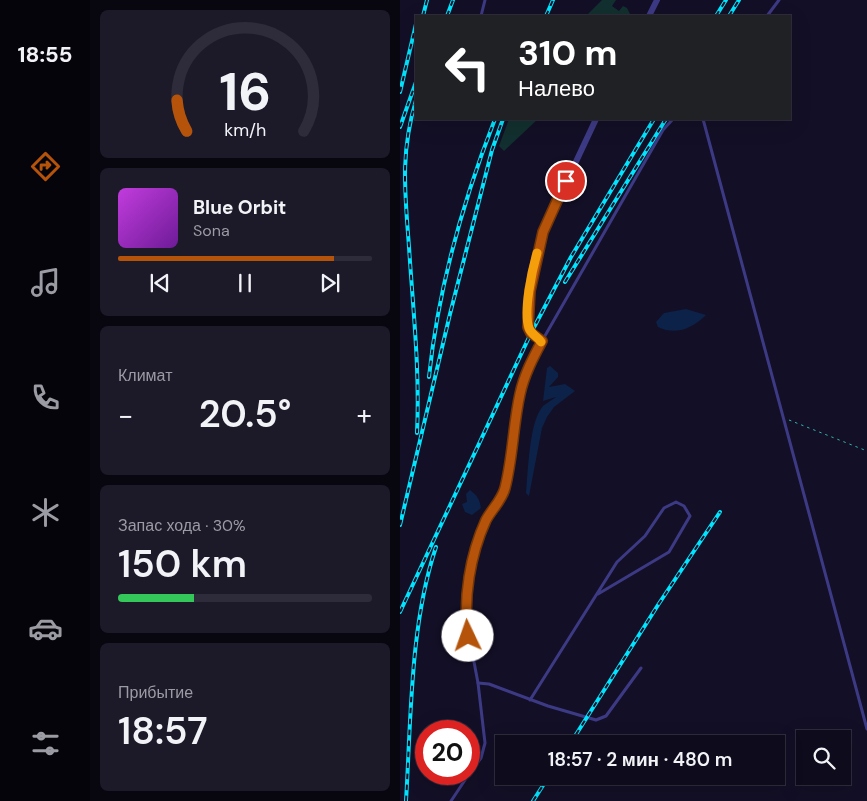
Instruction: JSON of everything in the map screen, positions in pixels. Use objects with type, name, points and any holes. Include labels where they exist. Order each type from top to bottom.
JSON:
[{"type":"street","points":[[650,15],[657,0]]},
{"type":"street","points":[[542,341],[531,333],[527,322],[534,263],[543,232],[596,120]]},
{"type":"lane","points":[[481,15],[485,0]]},
{"type":"lane","points":[[768,15],[778,0]]},
{"type":"lane","points":[[480,759],[485,743],[478,683],[467,625],[471,569],[487,518],[505,491],[511,462],[520,393],[529,367],[542,341],[663,130],[672,120]]},
{"type":"lane","points":[[703,120],[867,729]]},
{"type":"lane","points":[[530,700],[617,562],[645,536],[664,508],[676,502],[684,506],[688,512],[689,520],[669,552],[598,594]]},
{"type":"lane","points":[[478,683],[489,684],[530,700],[590,719],[601,719],[610,711],[641,668]]},
{"type":"lane","points":[[450,801],[461,785]]},
{"type":"path","points":[[784,418],[867,451]]},
{"type":"green space","points":[[602,0],[616,0],[612,6],[619,11],[623,6],[627,8],[630,15],[587,15]]},
{"type":"green space","points":[[509,120],[537,120],[504,151],[499,146]]},
{"type":"water","points":[[686,309],[706,315],[696,324],[678,331],[665,330],[658,327],[656,322],[664,313]]},
{"type":"water","points":[[550,366],[558,373],[558,377],[549,387],[565,384],[575,391],[554,407],[542,428],[529,496],[526,493],[530,448],[535,423],[538,413],[543,406],[556,397],[543,401],[547,368]]},
{"type":"water","points":[[470,490],[478,498],[481,508],[472,515],[465,512],[462,504],[467,502],[466,494]]},
{"type":"railway","points":[[423,15],[427,0]]},
{"type":"railway","points":[[447,15],[453,0]]},
{"type":"railway","points":[[546,15],[553,0]]},
{"type":"railway","points":[[717,15],[726,0]]},
{"type":"railway","points":[[730,15],[739,0]]},
{"type":"railway","points":[[400,92],[415,28]]},
{"type":"railway","points":[[400,127],[415,85]]},
{"type":"railway","points":[[415,104],[408,138],[405,173],[417,363],[417,433]]},
{"type":"railway","points":[[429,377],[445,278],[453,246],[472,182],[495,120]]},
{"type":"railway","points":[[400,525],[450,314],[492,150],[503,120]]},
{"type":"railway","points":[[400,612],[531,333],[571,257],[653,120]]},
{"type":"railway","points":[[565,282],[665,120]]},
{"type":"railway","points":[[576,735],[658,605],[720,512]]},
{"type":"railway","points":[[406,801],[416,640],[427,577],[436,547]]},
{"type":"railway","points":[[533,801],[543,785]]},
{"type":"slow traffic","points":[[537,253],[534,263],[527,322],[531,333],[541,342]]},
{"type":"route","points":[[468,636],[467,604],[471,569],[487,518],[505,491],[511,462],[520,393],[523,381],[542,341],[531,333],[527,322],[534,263],[543,232],[566,181]]}]
